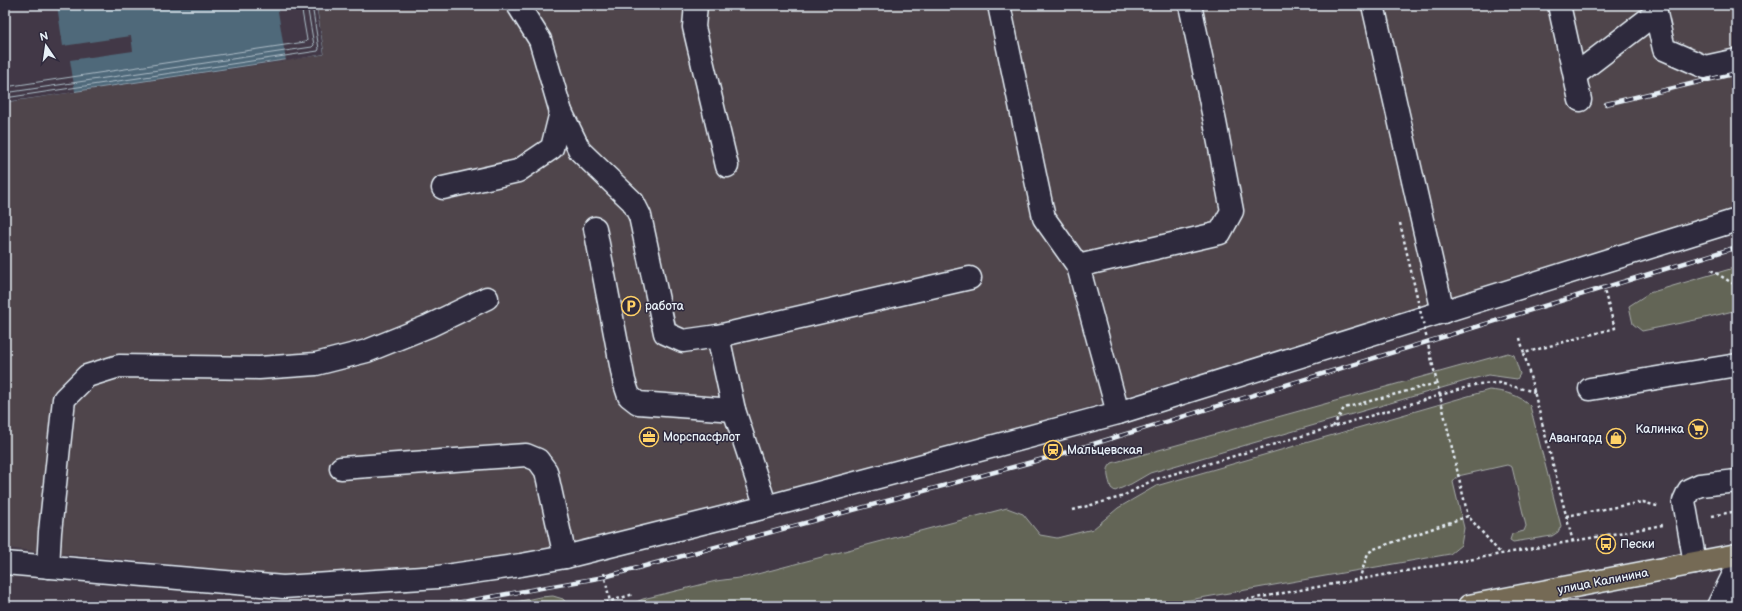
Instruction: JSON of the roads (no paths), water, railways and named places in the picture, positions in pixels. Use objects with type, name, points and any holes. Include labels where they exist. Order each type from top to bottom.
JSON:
[{"type":"main road","name":"улица Калинина","points":[[1469,606],[1737,555]]},
{"type":"street","points":[[518,5],[540,40],[562,112],[580,151],[633,202],[640,216],[665,333],[683,341],[718,336],[970,278]]},
{"type":"street","points":[[696,5],[694,27],[727,166]]},
{"type":"street","points":[[999,5],[1044,218],[1078,266],[1118,412]]},
{"type":"street","points":[[1078,266],[1220,233],[1232,211],[1190,5]]},
{"type":"street","points":[[1373,5],[1443,312]]},
{"type":"street","points":[[1559,5],[1580,100]]},
{"type":"street","points":[[1575,75],[1655,9],[1664,48],[1705,67],[1737,60]]},
{"type":"street","points":[[443,188],[518,171],[552,148],[562,112]]},
{"type":"street","points":[[5,563],[283,587],[438,577],[565,557],[766,507],[1118,412],[1737,220]]},
{"type":"street","points":[[595,228],[624,381],[629,396],[638,403],[734,410]]},
{"type":"street","points":[[48,567],[50,532],[64,399],[87,376],[119,366],[259,368],[316,364],[368,351],[429,326],[486,298]]},
{"type":"street","points":[[718,336],[734,410],[766,507]]},
{"type":"street","points":[[1590,389],[1737,365]]},
{"type":"street","points":[[341,468],[526,455],[538,460],[546,471],[565,557]]},
{"type":"street","points":[[1695,563],[1684,501],[1689,490],[1700,485],[1737,481]]},
{"type":"street","points":[[1718,606],[1737,568]]},
{"type":"water","points":[[5,5],[316,5],[324,54],[5,102]]},
{"type":"railway","points":[[1606,104],[1737,73]]},
{"type":"railway","points":[[439,606],[604,577],[1054,456],[1737,247]]},
{"type":"place","name":"работа","points":[[631,306]]},
{"type":"place","name":"Калинка","points":[[1698,429]]},
{"type":"place","name":"Морспасфлот","points":[[649,437]]},
{"type":"place","name":"Авангард","points":[[1616,438]]},
{"type":"place","name":"Мальцевская","points":[[1053,450]]},
{"type":"place","name":"Пески","points":[[1606,544]]}]
